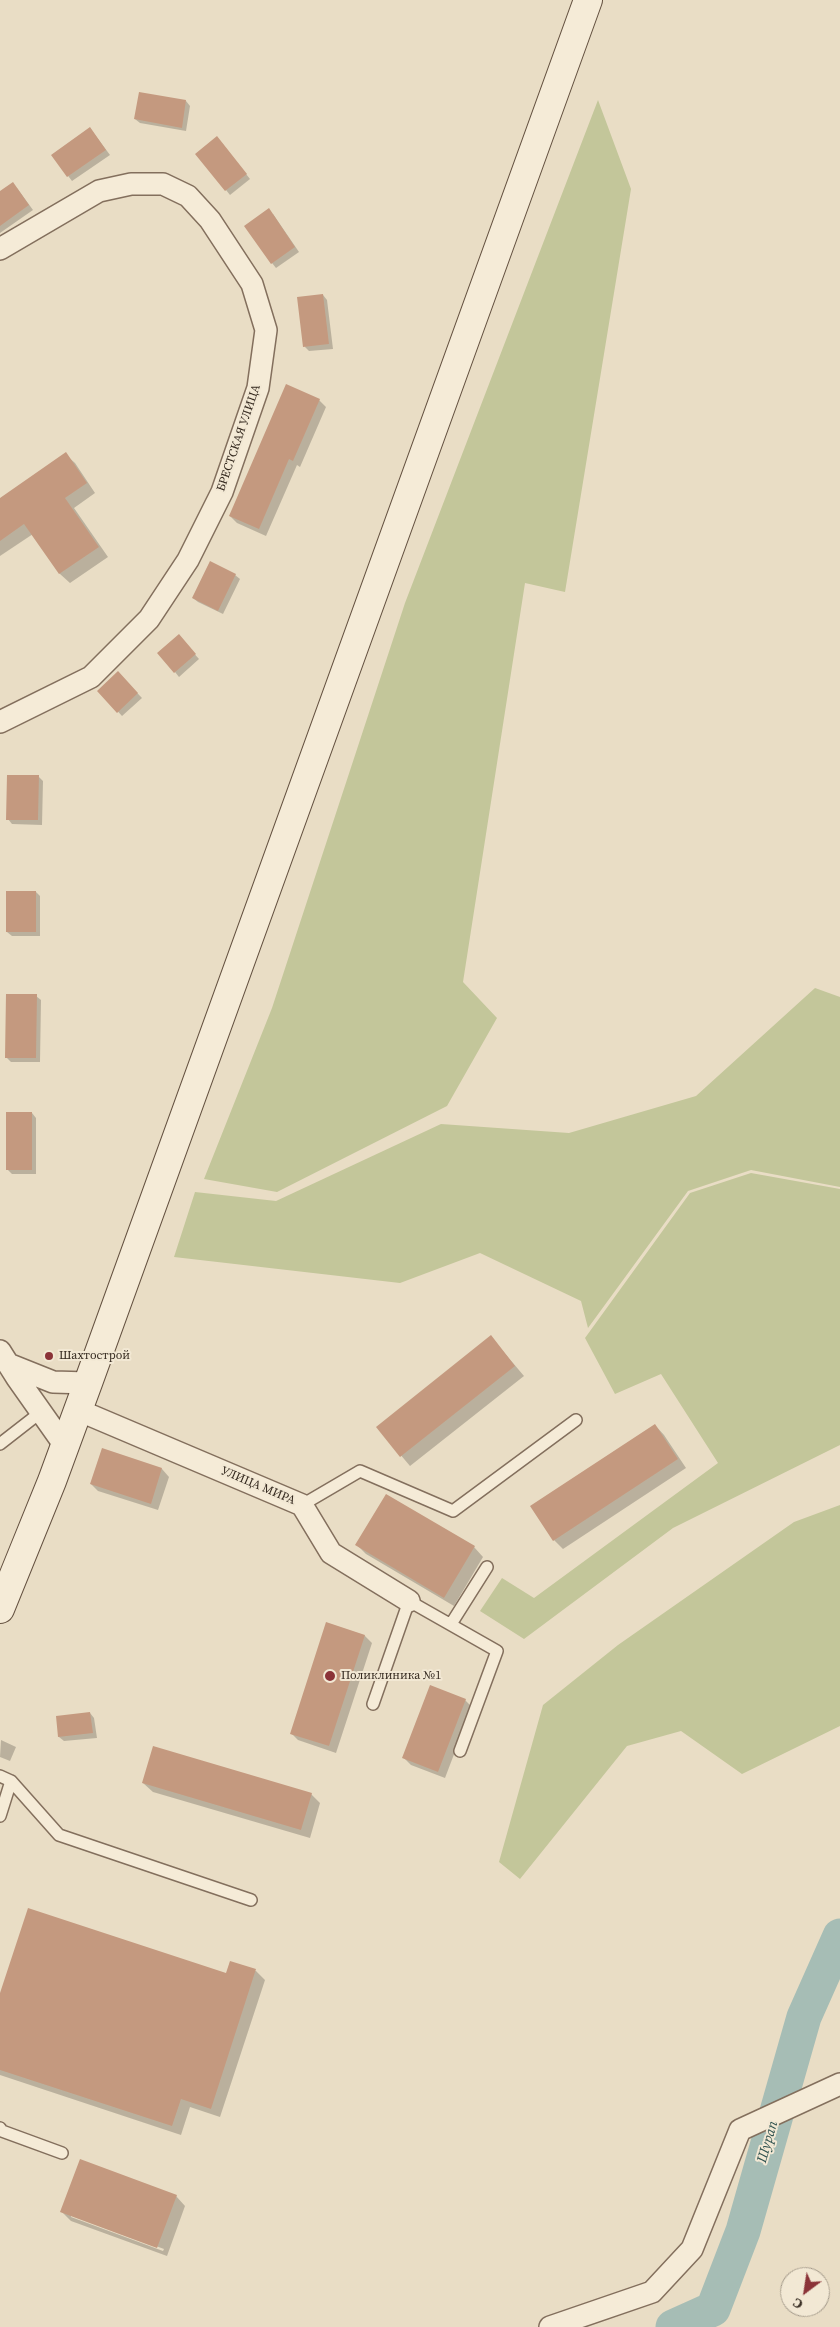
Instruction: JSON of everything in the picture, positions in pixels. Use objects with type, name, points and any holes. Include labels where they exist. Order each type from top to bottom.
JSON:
[{"type":"main road","points":[[1,1605],[65,1446],[588,0]]},
{"type":"street","name":"БРЕСТСКАЯ УЛИЦА","points":[[0,249],[99,191],[131,184],[163,184],[188,196],[210,220],[252,284],[266,330],[258,388],[222,492],[188,560],[149,619],[91,677],[0,722]]},
{"type":"street","points":[[4,1357],[53,1382],[88,1383]]},
{"type":"street","points":[[4,1357],[65,1446]]},
{"type":"street","name":"УЛИЦА МИРА","points":[[78,1410],[302,1505],[331,1553],[410,1601]]},
{"type":"street","points":[[550,2327],[652,2292],[692,2249],[740,2130],[840,2084]]},
{"type":"lane","points":[[0,1444],[41,1412]]},
{"type":"lane","points":[[302,1505],[360,1471],[453,1511],[576,1420]]},
{"type":"lane","points":[[451,1624],[486,1567]]},
{"type":"lane","points":[[373,1704],[410,1601],[497,1651],[460,1751]]},
{"type":"lane","points":[[0,1816],[5,1779]]},
{"type":"lane","points":[[5,1779],[60,1835],[250,1900]]},
{"type":"lane","points":[[0,2128],[2,2131],[62,2153]]},
{"type":"green space","points":[[598,100],[631,189],[565,592],[525,583],[463,982],[497,1018],[447,1106],[277,1192],[204,1179],[272,1008],[405,603]]},
{"type":"green space","points":[[815,988],[840,997],[840,1187],[751,1170],[688,1191],[588,1328],[581,1301],[480,1253],[400,1283],[174,1257],[195,1192],[276,1201],[441,1124],[569,1133],[696,1096]]},
{"type":"green space","points":[[751,1173],[840,1189],[840,1445],[673,1528],[524,1639],[480,1611],[502,1578],[534,1598],[718,1463],[661,1374],[615,1394],[585,1338],[690,1193]]},
{"type":"green space","points":[[840,1505],[840,1726],[742,1774],[681,1731],[627,1746],[520,1879],[499,1862],[543,1705],[618,1645],[794,1522]]},
{"type":"building","points":[[139,92],[186,100],[182,128],[134,119]]},
{"type":"building","points":[[90,127],[106,150],[67,177],[51,155]]},
{"type":"building","points":[[217,136],[247,174],[225,191],[195,154]]},
{"type":"building","points":[[13,182],[29,205],[0,226],[0,191]]},
{"type":"building","points":[[269,208],[295,247],[271,264],[244,226]]},
{"type":"building","points":[[323,294],[329,344],[303,347],[297,297]]},
{"type":"building","points":[[286,384],[320,399],[293,461],[289,459],[259,529],[229,516]]},
{"type":"building","points":[[66,452],[87,483],[65,498],[99,547],[59,574],[24,524],[0,541],[0,498]]},
{"type":"building","points":[[210,561],[236,574],[218,611],[192,598]]},
{"type":"building","points":[[179,634],[196,654],[174,673],[157,653]]},
{"type":"building","points":[[118,671],[138,693],[117,713],[97,691]]},
{"type":"building","points":[[7,775],[39,775],[38,820],[6,820]]},
{"type":"building","points":[[6,891],[36,891],[36,932],[6,932]]},
{"type":"building","points":[[6,994],[37,994],[36,1058],[5,1058]]},
{"type":"building","points":[[6,1112],[32,1112],[32,1170],[6,1170]]},
{"type":"building","points":[[491,1335],[515,1366],[400,1457],[376,1427]]},
{"type":"building","points":[[655,1424],[678,1459],[553,1541],[530,1506]]},
{"type":"building","points":[[102,1448],[162,1468],[151,1504],[90,1484]]},
{"type":"building","points":[[386,1494],[475,1546],[444,1598],[355,1545]]},
{"type":"building","name":"Поликлиника №1","points":[[326,1622],[365,1635],[329,1746],[290,1734]]},
{"type":"building","points":[[430,1685],[466,1699],[438,1772],[402,1758]]},
{"type":"building","points":[[90,1712],[93,1733],[58,1737],[56,1716]]},
{"type":"building","points":[[153,1746],[312,1793],[301,1830],[142,1783]]},
{"type":"building","points":[[28,1908],[226,1973],[230,1961],[256,1969],[211,2109],[181,2099],[172,2126],[0,2070],[0,1993]]},
{"type":"building","points":[[80,2159],[177,2195],[157,2248],[60,2212]]},
{"type":"waterway","name":"Шурап","points":[[673,2327],[713,2309],[743,2231],[804,2017],[840,1936]]},
{"type":"place","name":"Шахтострой","points":[[49,1356]]},
{"type":"place","name":"Поликлиника №1","points":[[330,1676]]}]
